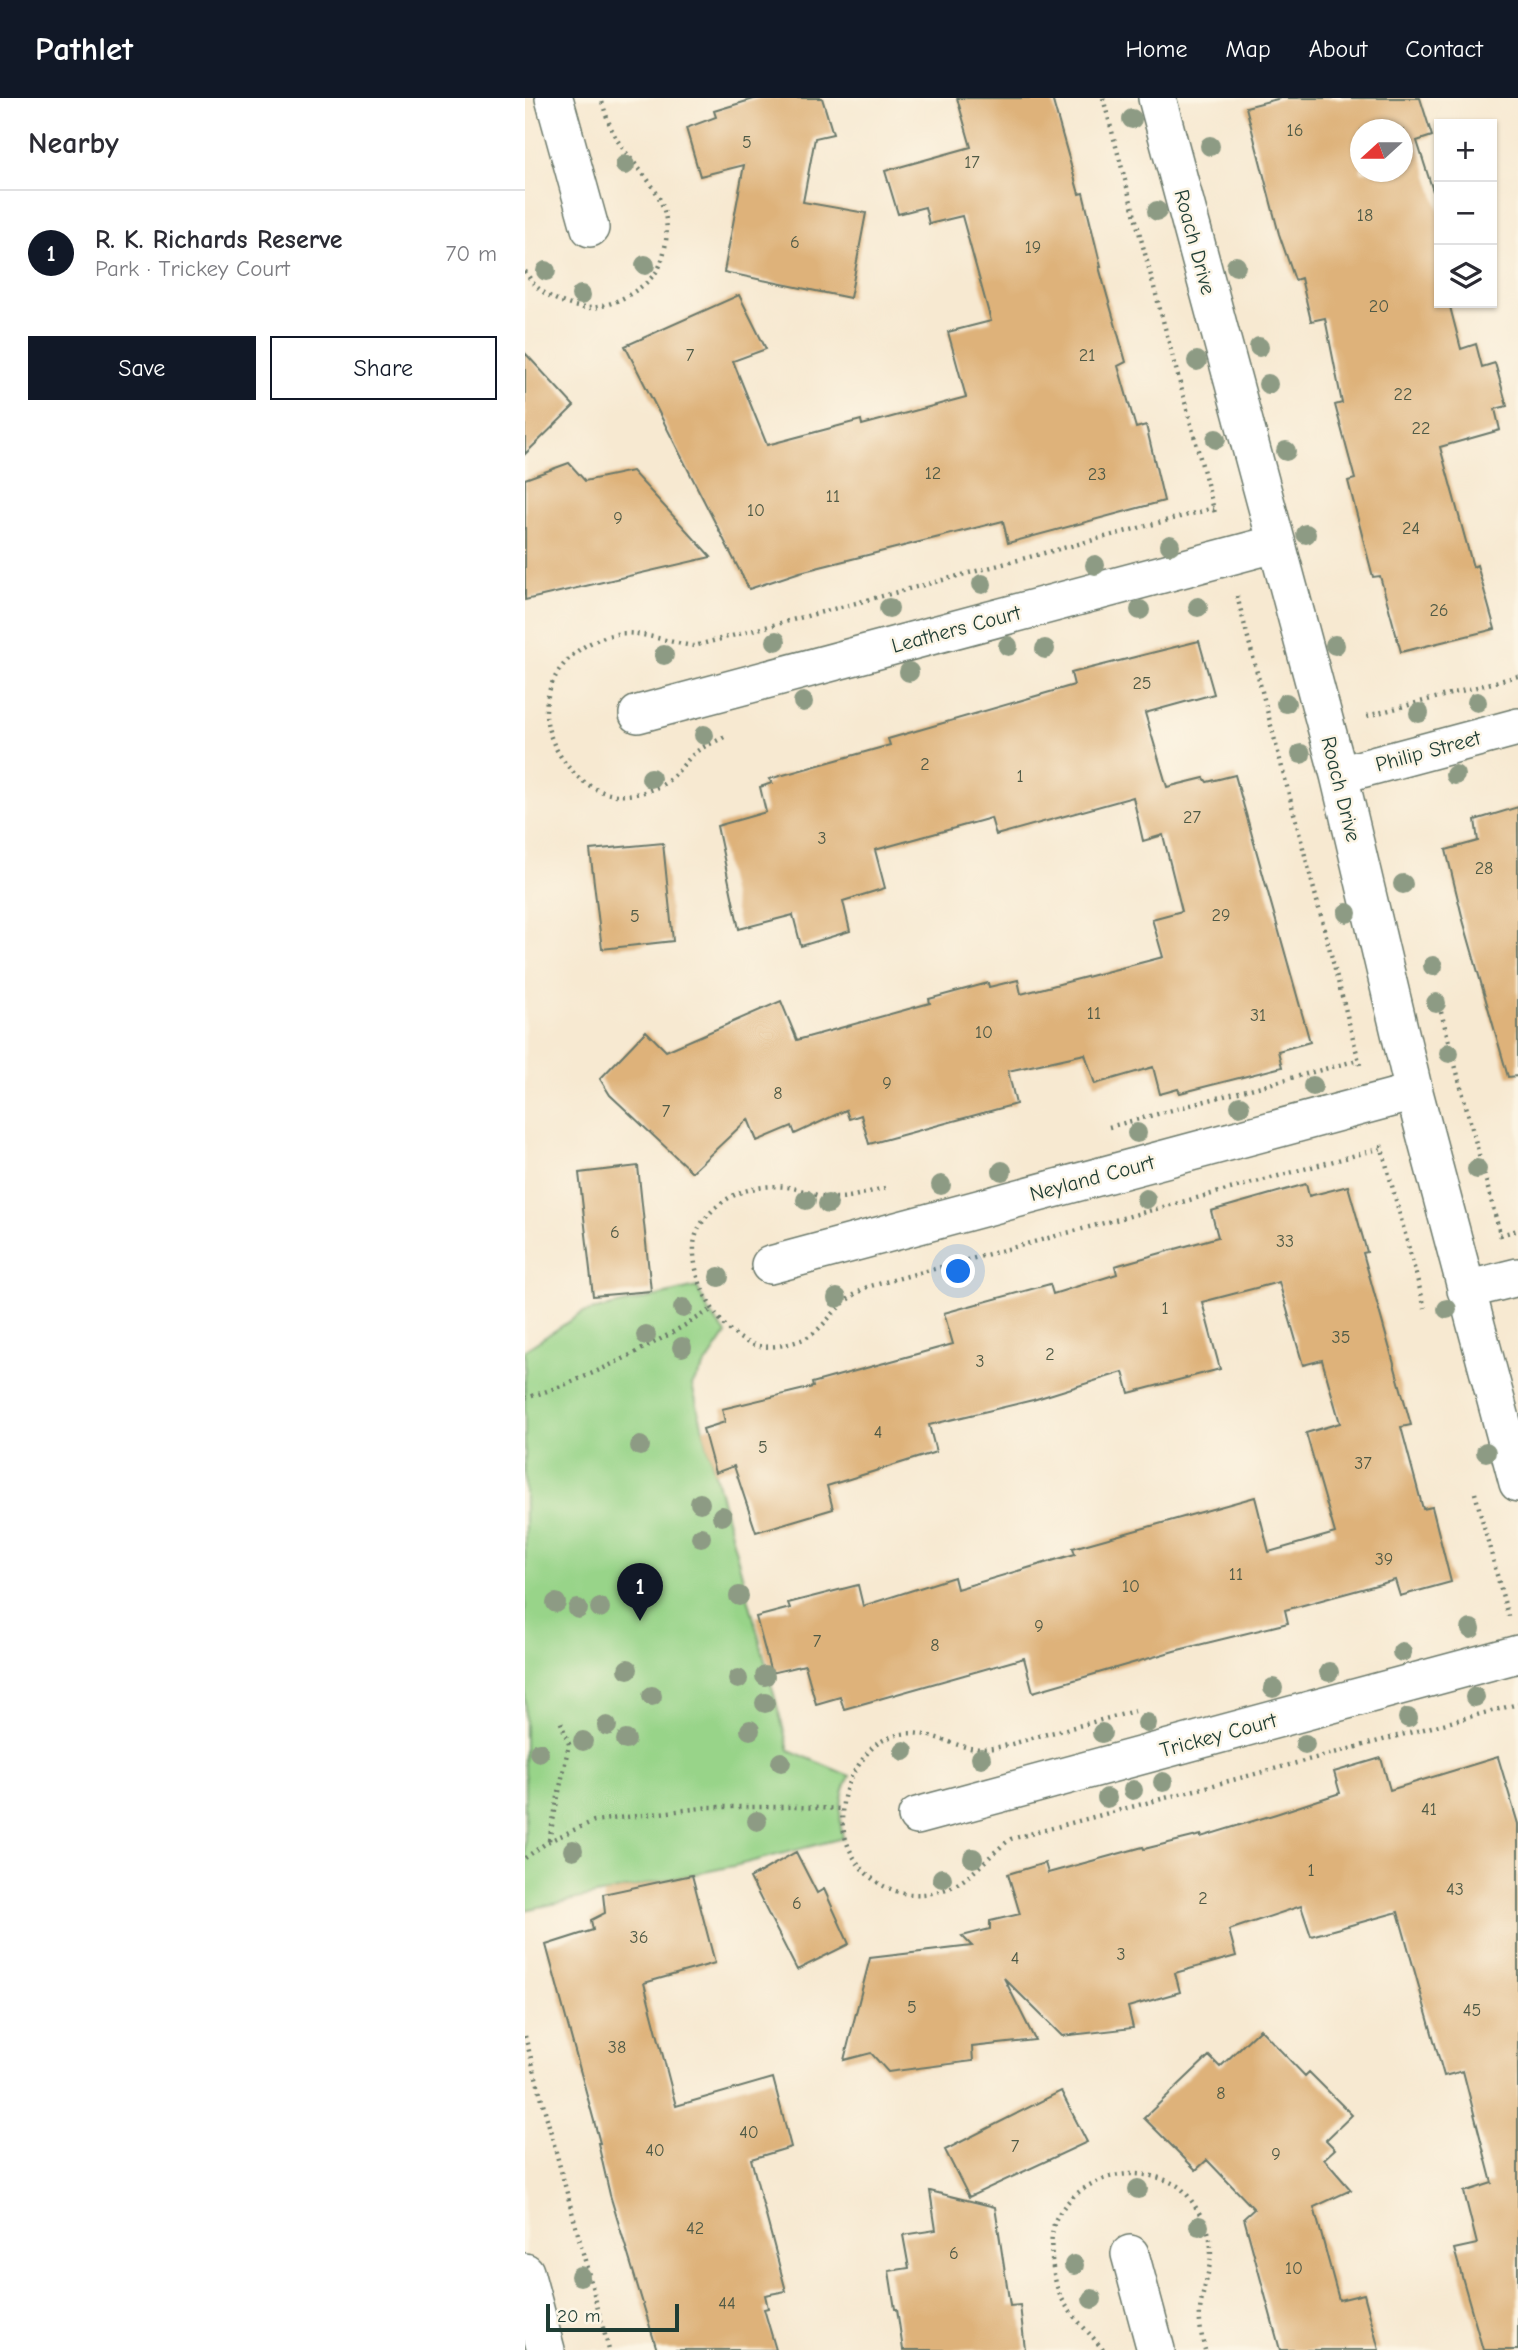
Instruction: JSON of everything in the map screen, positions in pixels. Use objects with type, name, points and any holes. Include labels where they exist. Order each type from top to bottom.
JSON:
[{"type":"street","points":[[554,98],[590,228]]},
{"type":"street","name":"Roach Drive","points":[[1157,98],[1339,775],[1414,1092],[1518,1483]]},
{"type":"street","name":"Leathers Court","points":[[638,714],[1275,544]]},
{"type":"street","name":"Philip Street","points":[[1339,775],[1518,727]]},
{"type":"street","name":"Neyland Court","points":[[770,1265],[1414,1092]]},
{"type":"street","points":[[1467,1290],[1518,1277]]},
{"type":"street","name":"Trickey Court","points":[[917,1816],[1518,1654]]},
{"type":"street","points":[[1130,2254],[1156,2350]]},
{"type":"street","points":[[525,2272],[546,2350]]},
{"type":"path","points":[[1103,98],[1429,1321]]},
{"type":"path","points":[[1363,718],[1518,676]]},
{"type":"path","points":[[1107,1128],[1359,1060]]},
{"type":"path","points":[[895,1185],[841,1198],[824,1197],[793,1188],[764,1186],[739,1193],[716,1206],[700,1227],[693,1245],[697,1272],[711,1310],[738,1336],[755,1346],[781,1345],[803,1340],[822,1326],[845,1301],[867,1287],[1382,1148]]},
{"type":"path","points":[[1500,1235],[1518,1230]]},
{"type":"path","points":[[525,1398],[565,1387],[610,1366],[711,1310]]},
{"type":"path","points":[[1471,1480],[1518,1654]]},
{"type":"path","points":[[1144,1709],[995,1747],[971,1748],[921,1732],[891,1736],[871,1746],[854,1771],[842,1809],[844,1833],[852,1853],[863,1871],[877,1884],[896,1892],[925,1894],[949,1888],[969,1877],[994,1850],[1011,1839],[1518,1704]]},
{"type":"path","points":[[549,1841],[569,1744],[560,1720]]},
{"type":"path","points":[[525,1858],[549,1841],[594,1821],[710,1807],[842,1809]]},
{"type":"path","points":[[525,2036],[609,2350]]},
{"type":"green space","points":[[697,1287],[709,1312],[726,1334],[692,1385],[703,1429],[789,1750],[850,1776],[841,1806],[843,1838],[738,1865],[525,1910],[525,1350],[582,1313]]},
{"type":"building","points":[[757,98],[822,98],[833,134],[815,138],[803,202],[866,213],[850,298],[724,272],[744,165],[700,176],[686,128],[716,117],[714,111]]},
{"type":"building","points":[[957,98],[1052,98],[1079,194],[1083,193],[1099,267],[1126,362],[1118,366],[1136,428],[1146,425],[1164,501],[1008,543],[1003,521],[800,572],[749,589],[625,346],[739,295],[766,349],[733,361],[767,445],[861,420],[862,425],[966,397],[948,332],[991,321],[962,216],[929,224],[925,207],[898,214],[885,171],[971,147]]},
{"type":"building","points":[[1281,98],[1420,98],[1432,136],[1417,141],[1434,194],[1434,308],[1450,308],[1461,349],[1476,344],[1482,367],[1495,363],[1507,406],[1495,409],[1500,430],[1440,447],[1473,567],[1477,565],[1495,629],[1401,652],[1380,576],[1373,577],[1348,481],[1355,479],[1335,405],[1342,403],[1325,318],[1311,321],[1301,278],[1295,280],[1279,234],[1246,107]]},
{"type":"building","points":[[525,353],[574,406],[525,454]]},
{"type":"building","points":[[569,463],[585,481],[632,471],[711,557],[525,600],[525,479]]},
{"type":"building","points":[[1199,641],[1214,694],[1145,713],[1167,787],[1204,778],[1207,782],[1235,775],[1310,1042],[1278,1051],[1282,1067],[1180,1093],[1178,1089],[1160,1094],[1153,1067],[1095,1084],[1085,1054],[1008,1071],[1016,1104],[869,1144],[861,1115],[849,1119],[846,1110],[795,1134],[792,1126],[757,1141],[748,1119],[692,1172],[610,1095],[600,1079],[646,1031],[666,1051],[781,1001],[797,1040],[930,1003],[929,999],[988,983],[989,987],[1018,980],[1021,994],[1163,957],[1152,919],[1182,911],[1163,835],[1143,841],[1133,797],[996,835],[991,818],[875,850],[885,888],[843,901],[850,931],[801,946],[793,915],[739,929],[717,826],[766,812],[760,787],[772,783],[769,779],[890,745],[888,739],[1074,685],[1071,673]]},
{"type":"building","points":[[1518,807],[1518,1076],[1508,1077],[1446,850],[1478,841],[1475,820]]},
{"type":"building","points":[[663,843],[673,941],[602,949],[590,850]]},
{"type":"building","points":[[638,1166],[651,1291],[593,1296],[579,1173]]},
{"type":"building","points":[[1306,1184],[1309,1196],[1348,1186],[1367,1252],[1363,1253],[1411,1425],[1401,1427],[1423,1509],[1432,1507],[1451,1582],[1400,1596],[1395,1580],[1285,1610],[1288,1623],[1174,1651],[1033,1692],[1024,1658],[844,1709],[840,1697],[816,1704],[805,1665],[771,1673],[756,1617],[790,1608],[788,1603],[858,1585],[863,1606],[954,1577],[957,1589],[1075,1554],[1073,1548],[1255,1497],[1269,1552],[1335,1533],[1306,1433],[1340,1423],[1322,1360],[1303,1365],[1279,1282],[1202,1302],[1220,1369],[1129,1393],[1123,1372],[1033,1400],[929,1425],[936,1452],[827,1486],[833,1509],[756,1532],[734,1466],[715,1473],[703,1429],[725,1422],[722,1409],[813,1387],[812,1383],[953,1344],[944,1313],[1050,1284],[1053,1294],[1117,1274],[1115,1266],[1218,1237],[1211,1211]]},
{"type":"building","points":[[1498,1757],[1518,1824],[1518,2350],[1483,2350],[1454,2249],[1477,2244],[1464,2192],[1492,2183],[1463,2071],[1444,2076],[1398,1912],[1311,1936],[1301,1906],[1229,1930],[1236,1956],[1175,1973],[1180,1992],[1128,2007],[1133,2028],[1062,2036],[1004,1978],[1035,2040],[972,2047],[973,2061],[888,2072],[871,2053],[844,2060],[870,1958],[972,1946],[962,1936],[990,1929],[990,1921],[1020,1914],[1008,1874],[1045,1863],[1048,1873],[1143,1847],[1144,1849],[1201,1837],[1276,1814],[1340,1793],[1334,1772],[1381,1758],[1390,1790]]},
{"type":"building","points":[[796,1852],[817,1893],[824,1889],[849,1944],[797,1970],[750,1878]]},
{"type":"building","points":[[692,1875],[715,1963],[644,1983],[676,2106],[773,2078],[791,2147],[751,2159],[786,2291],[765,2295],[768,2308],[764,2309],[776,2350],[657,2350],[610,2195],[600,2143],[546,1945],[593,1930],[591,1920],[605,1913],[603,1894]]},
{"type":"building","points":[[1260,2029],[1305,2076],[1309,2072],[1352,2115],[1326,2140],[1335,2149],[1324,2159],[1351,2190],[1314,2207],[1339,2300],[1364,2294],[1379,2350],[1280,2350],[1244,2218],[1254,2209],[1207,2160],[1196,2170],[1144,2118],[1209,2056],[1220,2067]]},
{"type":"building","points":[[1061,2091],[1087,2142],[969,2197],[945,2150]]},
{"type":"building","points":[[930,2191],[995,2207],[1010,2306],[1020,2305],[1025,2350],[903,2350],[889,2271],[909,2268],[903,2235],[936,2230]]},
{"type":"place","name":"R. K. Richards Reserve","points":[[640,1621]]}]
